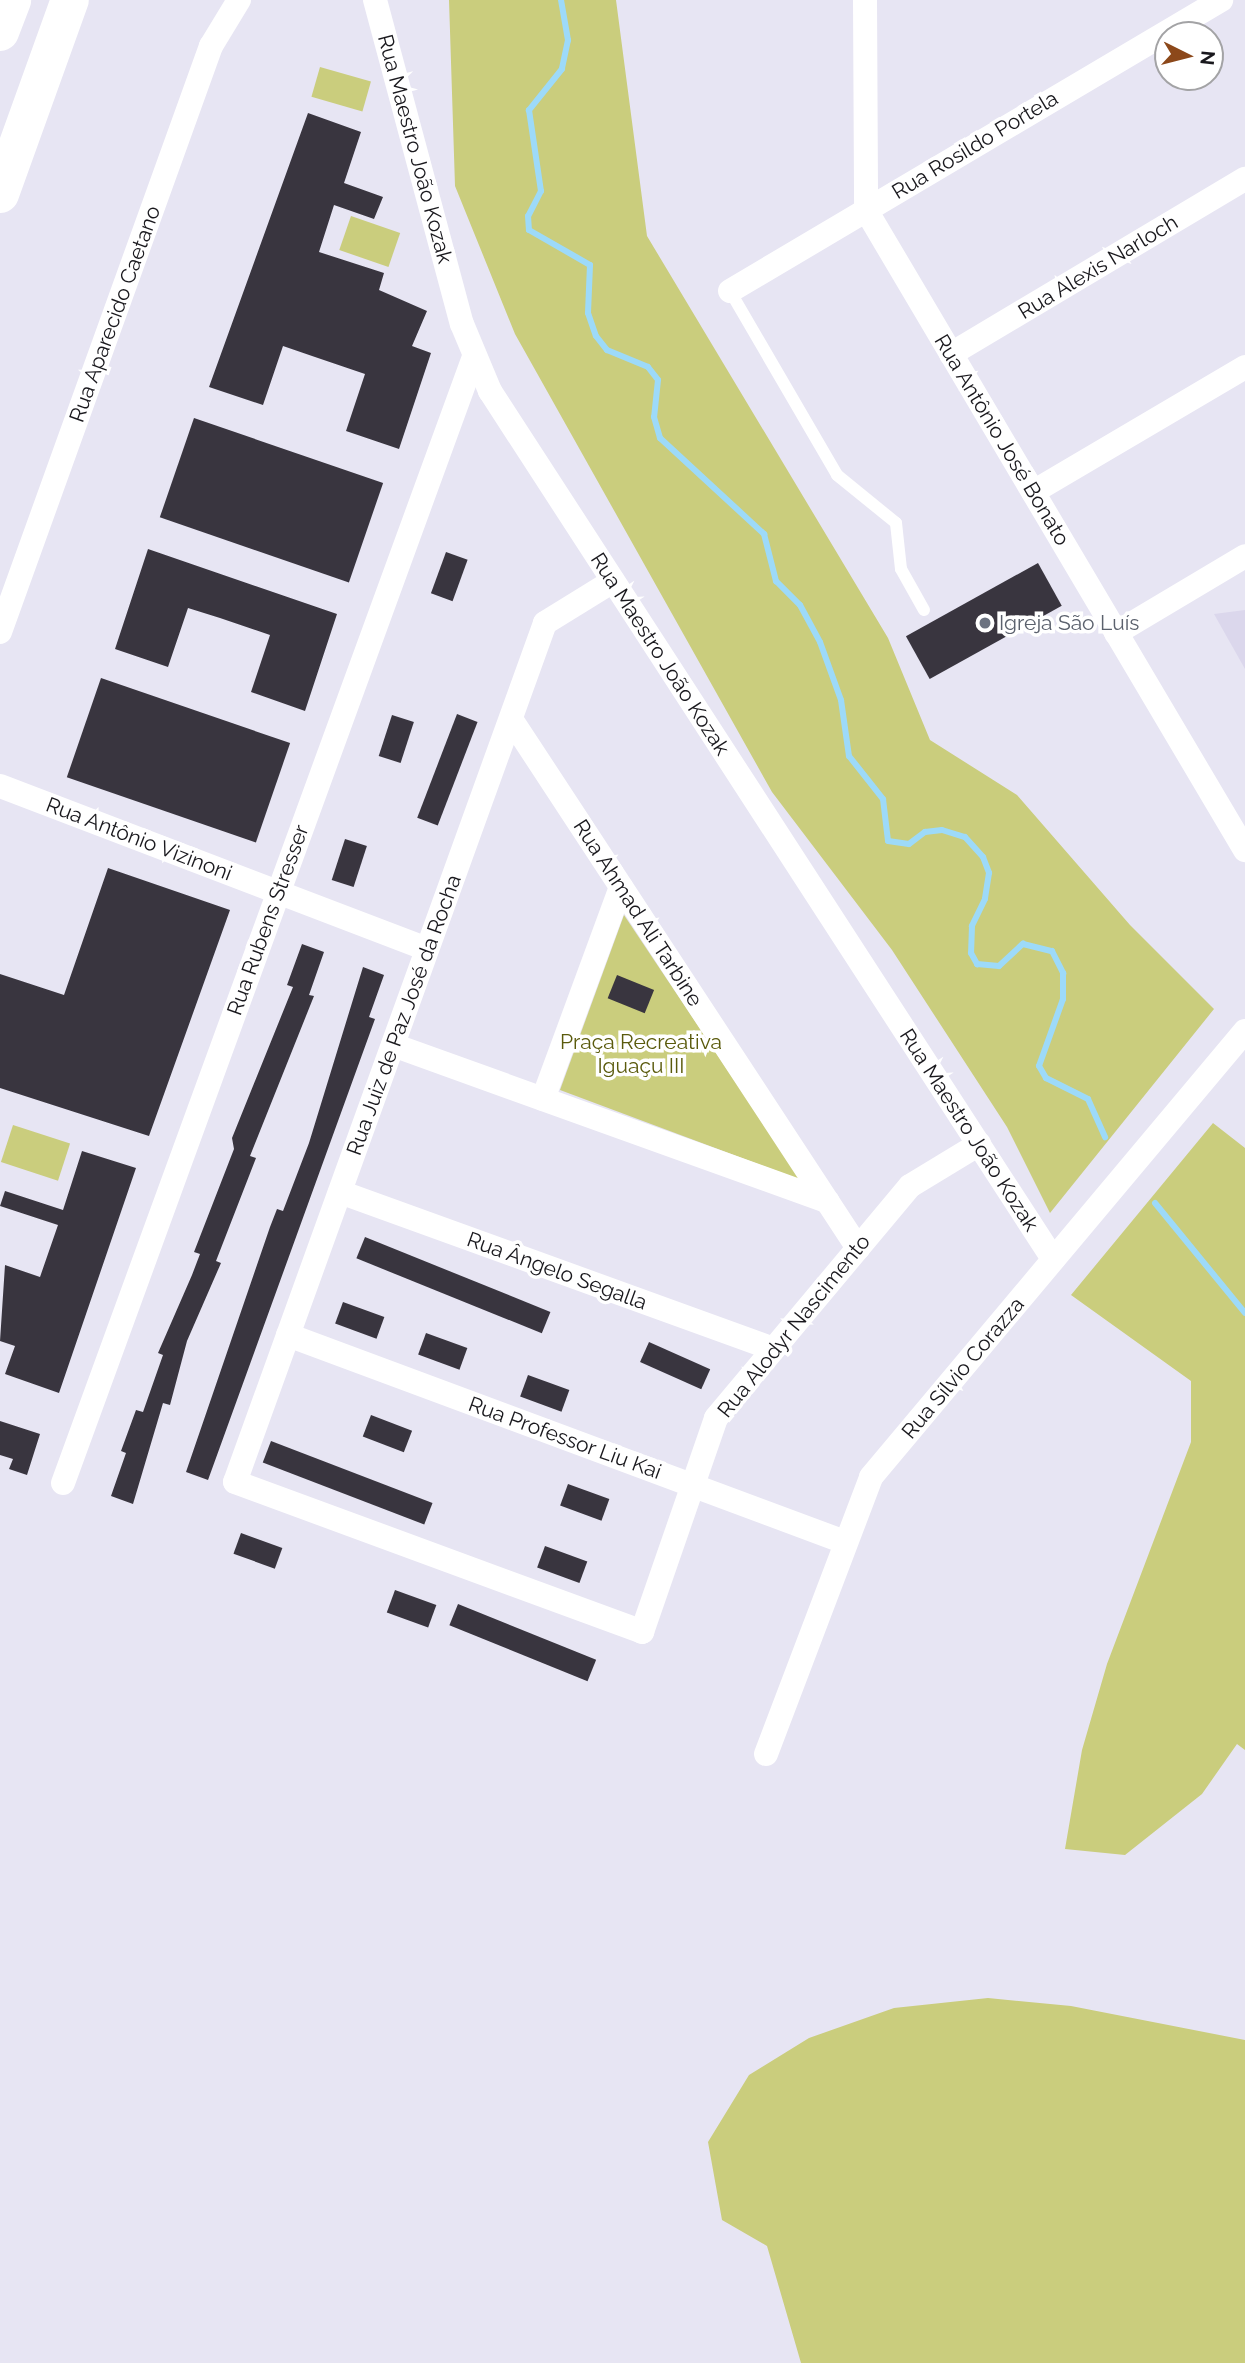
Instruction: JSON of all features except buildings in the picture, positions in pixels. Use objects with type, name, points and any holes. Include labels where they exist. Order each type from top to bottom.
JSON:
[{"type":"highway","points":[[0,32],[12,0]]},
{"type":"highway","points":[[0,194],[70,0]]},
{"type":"street","name":"Rua Aparecido Caetano","points":[[0,632],[211,46],[239,0]]},
{"type":"street","name":"Rua Maestro João Kozak","points":[[375,0],[474,357],[613,581],[1053,1259]]},
{"type":"street","points":[[865,0],[866,210]]},
{"type":"street","name":"Rua Rosildo Portela","points":[[730,291],[1221,0]]},
{"type":"street","name":"Rua Alexis Narloch","points":[[951,354],[1245,179]]},
{"type":"street","name":"Rua Antônio José Bonato","points":[[866,210],[1245,850]]},
{"type":"street","name":"Rua Rubens Stresser","points":[[63,1483],[474,357]]},
{"type":"street","points":[[1033,492],[1245,367]]},
{"type":"street","points":[[1116,633],[1242,563]]},
{"type":"street","name":"Rua Juiz de Paz José da Rocha","points":[[613,581],[545,623],[235,1482],[642,1632]]},
{"type":"street","name":"Rua Ahmad Ali Tarbine","points":[[510,719],[858,1248]]},
{"type":"street","name":"Rua Antônio Vizinoni","points":[[0,786],[427,949]]},
{"type":"street","points":[[543,1099],[621,887]]},
{"type":"street","name":"Rua Sílvio Corazza","points":[[766,1754],[842,1541],[871,1478],[1245,1031]]},
{"type":"street","points":[[393,1045],[828,1202]]},
{"type":"street","name":"Rua Alodyr Nascimento","points":[[642,1632],[716,1418],[910,1186],[979,1144]]},
{"type":"street","name":"Rua Ângelo Segalla","points":[[340,1192],[773,1349]]},
{"type":"street","name":"Rua Professor Liu Kai","points":[[288,1335],[842,1541]]},
{"type":"lane","points":[[730,291],[838,475],[895,523],[901,569],[924,610]]},
{"type":"shaded area","points":[[1245,610],[1245,669],[1214,614]]},
{"type":"green space","points":[[449,0],[616,0],[647,236],[888,638],[930,740],[1017,795],[1130,925],[1214,1009],[1050,1213],[1007,1127],[892,950],[772,792],[515,334],[455,186]]},
{"type":"green space","points":[[320,67],[371,82],[362,111],[311,97]]},
{"type":"green space","points":[[351,216],[400,233],[388,267],[339,250]]},
{"type":"green space","name":"Praça Recreativa Iguaçu III","points":[[624,915],[801,1180],[560,1090]]},
{"type":"green space","points":[[1213,1123],[1245,1148],[1245,1750],[1237,1744],[1202,1794],[1125,1855],[1065,1849],[1082,1750],[1107,1664],[1191,1442],[1191,1381],[1071,1295]]},
{"type":"green space","points":[[13,1125],[70,1144],[58,1181],[1,1162]]},
{"type":"green space","points":[[988,1998],[1071,2006],[1245,2040],[1245,2363],[801,2363],[767,2246],[722,2220],[708,2142],[749,2075],[809,2038],[894,2008]]},
{"type":"waterway","points":[[561,0],[568,40],[562,69],[529,110],[541,191],[528,216],[529,230],[590,265],[588,313],[596,336],[607,350],[648,367],[658,380],[654,417],[660,438],[764,534],[776,581],[800,605],[820,642],[841,700],[849,756],[883,799],[888,841],[909,844],[925,832],[942,830],[965,837],[983,857],[989,873],[985,899],[972,926],[971,953],[977,964],[999,966],[1023,944],[1052,951],[1063,973],[1063,999],[1039,1066],[1046,1078],[1088,1099],[1105,1137]]},
{"type":"waterway","points":[[1155,1203],[1245,1313]]},
{"type":"place","name":"Igreja São Luís","points":[[985,623]]}]
